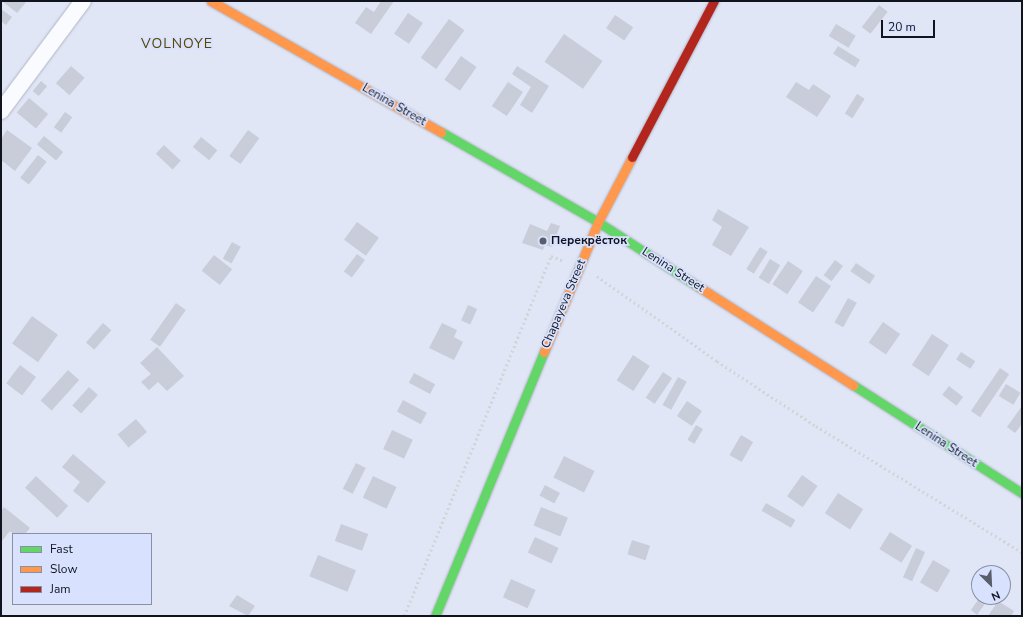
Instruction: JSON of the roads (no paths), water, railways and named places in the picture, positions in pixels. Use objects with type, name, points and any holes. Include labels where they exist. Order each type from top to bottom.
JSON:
[{"type":"street","points":[[1,111],[83,1]]},
{"type":"street","name":"Lenina Street","points":[[211,1],[598,222],[1022,493]]},
{"type":"street","name":"Chapayeva Street","points":[[435,616],[598,222],[714,1]]},
{"type":"place","name":"Перекрёсток","points":[[543,241]]},
{"type":"district","name":"VOLNOYE","points":[[177,44]]}]
